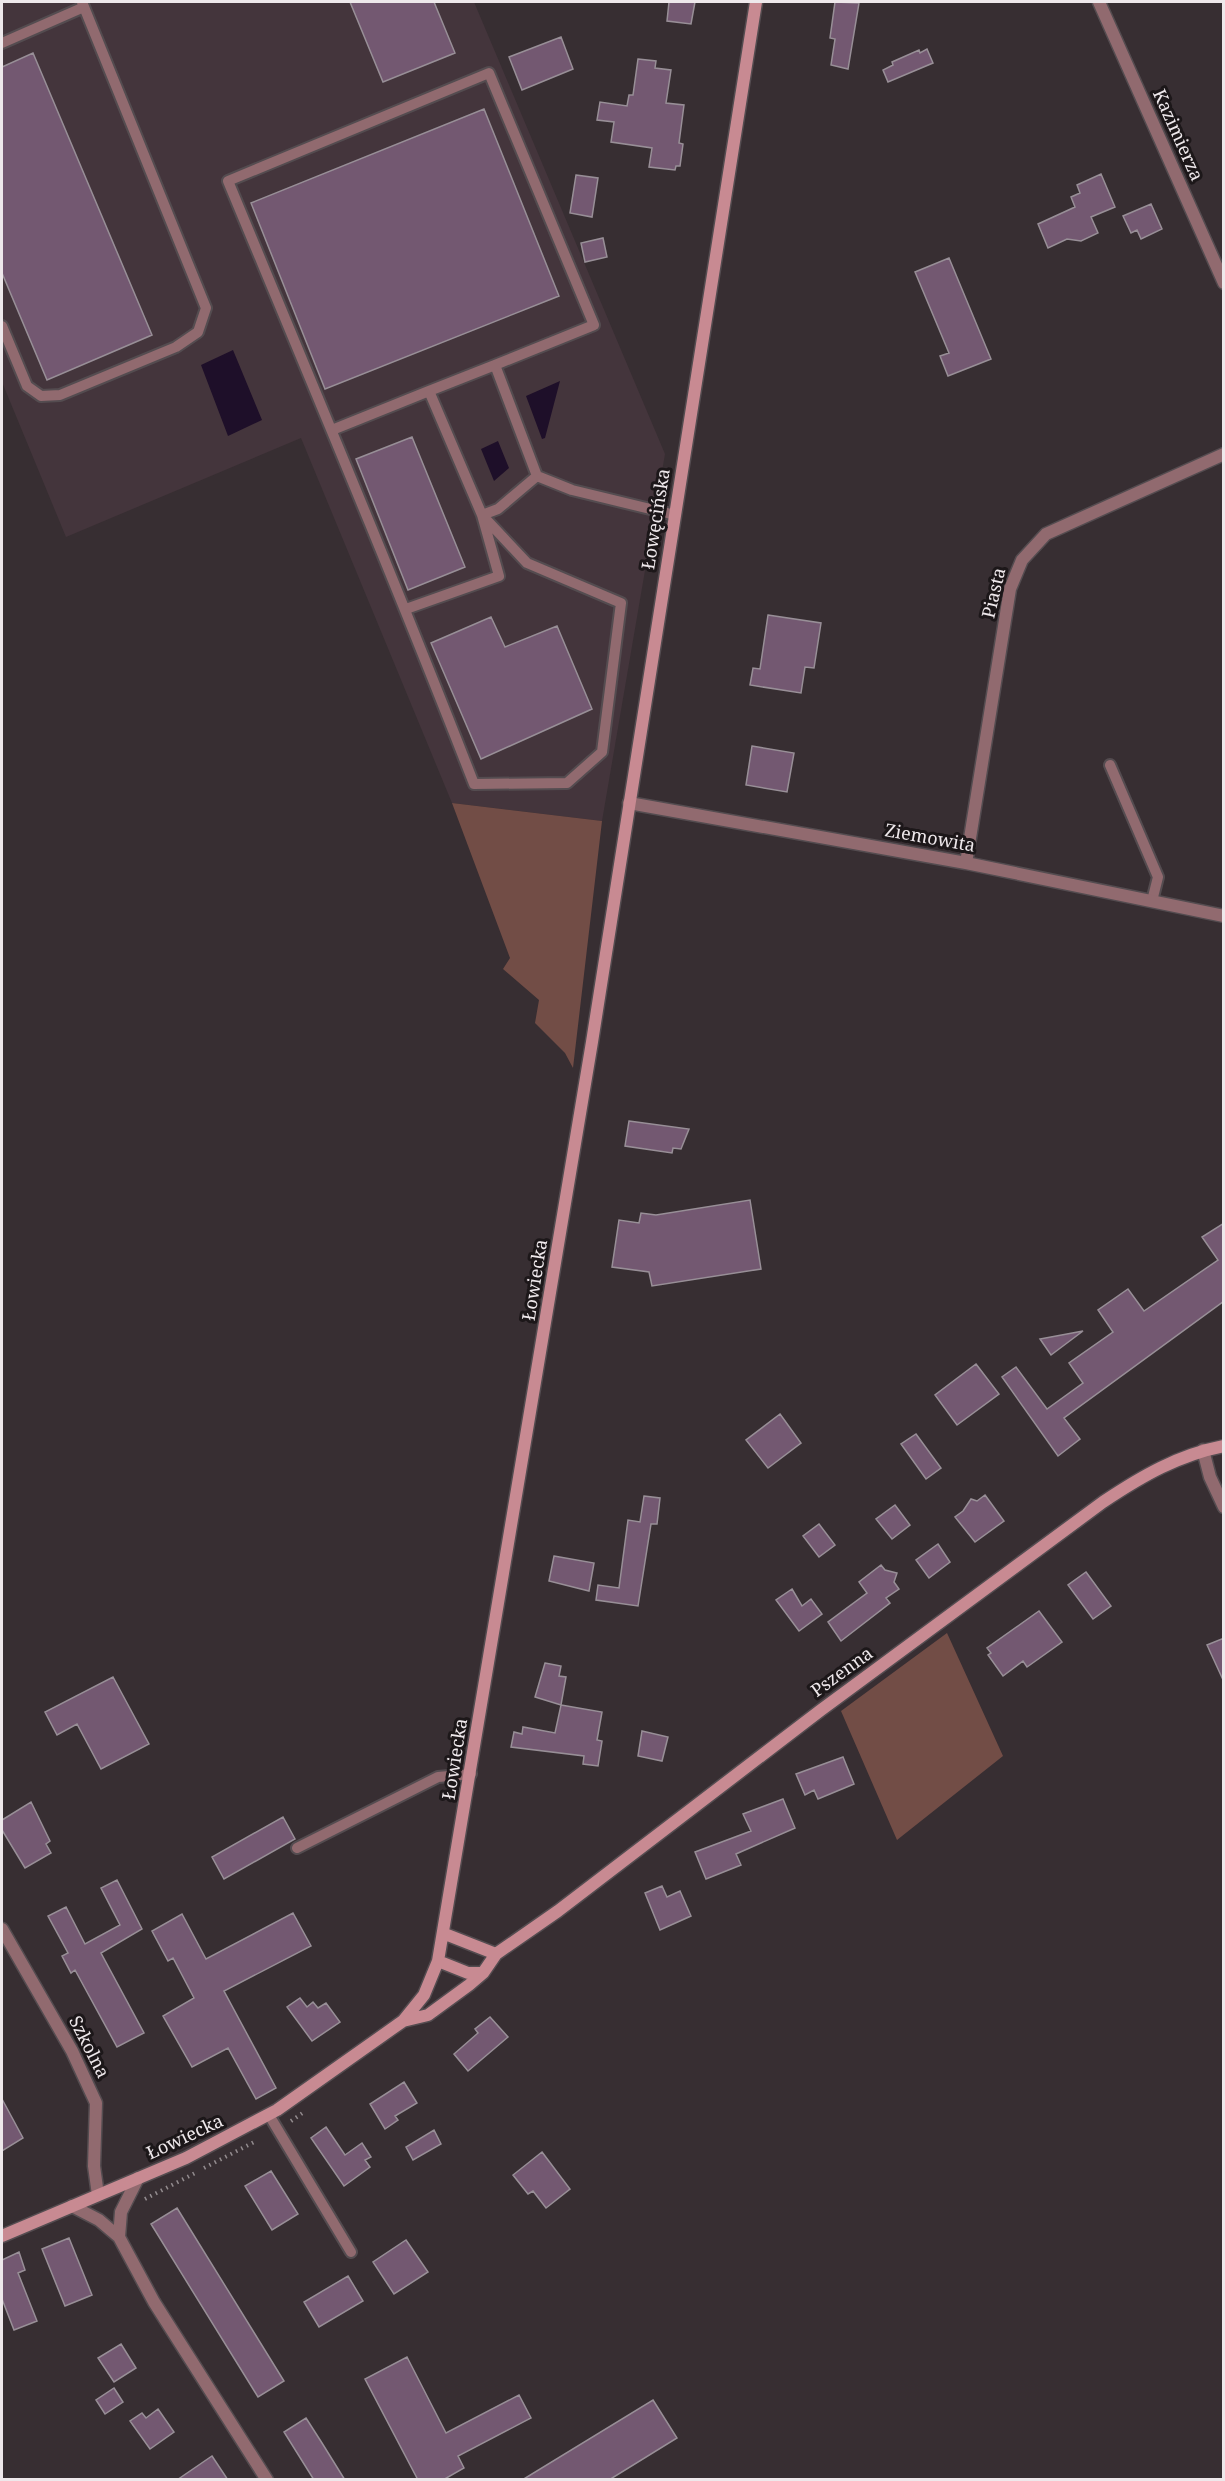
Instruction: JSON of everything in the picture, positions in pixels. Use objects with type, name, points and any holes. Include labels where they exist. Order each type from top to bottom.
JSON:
[{"type":"street","name":"Łowęcińska","points":[[592,1042],[756,2]]},
{"type":"street","name":"Kazimierza","points":[[1099,2],[1224,283]]},
{"type":"street","name":"Piasta","points":[[966,863],[1016,569],[1031,548],[1046,534],[1224,454]]},
{"type":"street","name":"Ziemowita","points":[[629,803],[966,863],[1224,916]]},
{"type":"street","name":"Łowiecka","points":[[2,2236],[202,2150],[269,2115],[403,2022],[424,1995],[438,1961],[445,1934],[592,1042]]},
{"type":"street","name":"Pszenna","points":[[403,2022],[428,2015],[483,1973],[496,1954],[558,1911],[821,1710],[1103,1502],[1143,1476],[1173,1461],[1203,1450],[1224,1446]]},
{"type":"street","points":[[1203,1450],[1210,1477],[1224,1507]]},
{"type":"street","name":"Szkolna","points":[[2,1929],[72,2051],[96,2103],[94,2166],[98,2195]]},
{"type":"street","points":[[445,1934],[496,1954]]},
{"type":"street","points":[[438,1961],[468,1973],[483,1973]]},
{"type":"street","points":[[119,2237],[121,2212],[138,2178]]},
{"type":"street","points":[[72,2206],[99,2220],[119,2237],[154,2302],[267,2480]]},
{"type":"lane","points":[[2,43],[83,4],[206,308],[198,332],[176,347],[60,395],[40,396],[27,386],[2,326]]},
{"type":"lane","points":[[332,430],[594,325],[489,73],[228,181],[406,609],[474,784],[567,783],[602,752],[621,603],[526,563],[482,515]]},
{"type":"lane","points":[[495,365],[537,476],[572,490],[675,515]]},
{"type":"lane","points":[[406,609],[499,576],[482,515],[429,391]]},
{"type":"lane","points":[[482,515],[498,509],[537,476]]},
{"type":"lane","points":[[1110,765],[1158,877],[1152,901]]},
{"type":"lane","points":[[297,1848],[438,1777],[471,1774]]},
{"type":"lane","points":[[269,2115],[351,2252]]},
{"type":"shaded area","points":[[2,2],[474,2],[665,454],[602,821],[452,803],[301,438],[66,537],[2,382]]},
{"type":"shaded area","points":[[233,350],[262,420],[228,436],[201,365]]},
{"type":"shaded area","points":[[560,381],[545,438],[542,439],[526,396]]},
{"type":"shaded area","points":[[498,441],[509,468],[494,481],[481,449]]},
{"type":"shaded area","points":[[452,803],[602,821],[573,1068],[565,1053],[535,1023],[539,1000],[503,969],[510,958]]},
{"type":"shaded area","points":[[947,1633],[1003,1756],[897,1840],[841,1711]]},
{"type":"building","points":[[350,2],[434,2],[455,53],[383,82]]},
{"type":"building","points":[[669,2],[695,2],[691,24],[667,21]]},
{"type":"building","points":[[835,2],[859,3],[848,69],[831,65],[835,39],[830,38]]},
{"type":"building","points":[[561,37],[573,69],[522,90],[509,57]]},
{"type":"building","points":[[927,49],[933,63],[888,82],[883,70],[893,65],[892,62],[919,50],[920,53]]},
{"type":"building","points":[[33,53],[152,335],[47,380],[2,273],[2,67]]},
{"type":"building","points":[[638,59],[656,61],[655,68],[671,70],[666,103],[684,105],[679,143],[683,144],[680,166],[676,166],[675,170],[649,167],[652,148],[611,142],[614,122],[597,120],[600,102],[627,106],[629,95],[633,95]]},
{"type":"building","points":[[484,109],[559,296],[325,389],[251,203]]},
{"type":"building","points":[[1101,174],[1115,207],[1091,217],[1098,233],[1081,241],[1067,239],[1048,248],[1038,224],[1075,207],[1071,197],[1080,193],[1077,185]]},
{"type":"building","points":[[576,175],[598,178],[592,217],[570,213]]},
{"type":"building","points":[[1151,204],[1162,229],[1141,239],[1137,230],[1131,233],[1123,216]]},
{"type":"building","points":[[603,238],[607,257],[585,262],[581,243]]},
{"type":"building","points":[[949,258],[991,359],[948,376],[940,356],[949,353],[915,272]]},
{"type":"building","points":[[412,437],[465,567],[408,590],[356,459]]},
{"type":"building","points":[[768,615],[821,623],[814,668],[805,667],[801,693],[750,685],[753,668],[760,669]]},
{"type":"building","points":[[491,617],[505,647],[557,626],[592,709],[481,759],[431,643]]},
{"type":"building","points":[[752,746],[794,753],[787,792],[746,785]]},
{"type":"building","points":[[629,1121],[689,1129],[681,1149],[673,1148],[672,1153],[625,1146]]},
{"type":"building","points":[[750,1200],[761,1269],[652,1286],[649,1272],[612,1267],[619,1220],[639,1223],[641,1213],[656,1215]]},
{"type":"building","points":[[1224,1223],[1224,1301],[1064,1418],[1080,1439],[1058,1456],[1002,1377],[1016,1367],[1047,1409],[1083,1383],[1069,1363],[1113,1332],[1098,1310],[1128,1289],[1144,1311],[1218,1260],[1202,1237]]},
{"type":"building","points":[[1083,1331],[1051,1355],[1040,1339]]},
{"type":"building","points":[[976,1364],[999,1394],[957,1425],[935,1395]]},
{"type":"building","points":[[780,1414],[801,1443],[768,1468],[746,1440]]},
{"type":"building","points":[[916,1434],[941,1468],[926,1479],[901,1444]]},
{"type":"building","points":[[985,1495],[1004,1521],[975,1542],[955,1517],[963,1511],[971,1499],[977,1501]]},
{"type":"building","points":[[644,1496],[660,1498],[657,1524],[651,1524],[638,1606],[596,1600],[598,1585],[619,1588],[628,1520],[640,1522]]},
{"type":"building","points":[[895,1505],[910,1525],[892,1539],[876,1519]]},
{"type":"building","points":[[819,1524],[835,1545],[819,1557],[803,1536]]},
{"type":"building","points":[[938,1544],[950,1562],[929,1578],[916,1560]]},
{"type":"building","points":[[554,1556],[594,1563],[589,1591],[549,1581]]},
{"type":"building","points":[[881,1565],[885,1570],[897,1573],[894,1582],[899,1589],[886,1598],[890,1603],[841,1641],[828,1622],[867,1593],[859,1582]]},
{"type":"building","points":[[1086,1572],[1111,1606],[1093,1619],[1068,1585]]},
{"type":"building","points":[[792,1589],[802,1606],[811,1599],[822,1614],[799,1631],[776,1600]]},
{"type":"building","points":[[1039,1611],[1062,1642],[1027,1667],[1023,1661],[1003,1676],[988,1655],[991,1653],[987,1648]]},
{"type":"building","points":[[1224,1638],[1224,1682],[1207,1645]]},
{"type":"building","points":[[545,1663],[561,1666],[559,1676],[566,1677],[561,1705],[535,1697]]},
{"type":"building","points":[[113,1677],[149,1744],[101,1769],[77,1724],[57,1735],[45,1712]]},
{"type":"building","points":[[561,1705],[602,1712],[597,1740],[602,1741],[598,1766],[583,1764],[584,1756],[511,1747],[514,1732],[522,1734],[523,1727],[555,1733]]},
{"type":"building","points":[[642,1731],[668,1737],[662,1761],[638,1756]]},
{"type":"building","points":[[843,1757],[854,1784],[818,1799],[814,1790],[805,1795],[796,1774]]},
{"type":"building","points":[[783,1799],[795,1828],[736,1854],[741,1865],[706,1879],[695,1852],[751,1831],[743,1814]]},
{"type":"building","points":[[31,1802],[50,1841],[46,1844],[51,1853],[25,1868],[2,1830],[2,1820]]},
{"type":"building","points":[[283,1817],[295,1839],[224,1879],[212,1857]]},
{"type":"building","points":[[117,1880],[142,1929],[101,1953],[144,2033],[117,2047],[75,1970],[71,1973],[62,1956],[68,1953],[48,1916],[66,1907],[85,1944],[120,1925],[101,1888]]},
{"type":"building","points":[[662,1886],[667,1897],[680,1891],[691,1916],[660,1930],[645,1893]]},
{"type":"building","points":[[293,1913],[311,1946],[224,1991],[276,2088],[256,2099],[228,2048],[192,2067],[163,2016],[194,1998],[173,1958],[168,1961],[152,1931],[182,1914],[206,1959]]},
{"type":"building","points":[[300,1998],[307,2007],[313,2002],[318,2008],[326,2003],[340,2022],[312,2041],[287,2007]]},
{"type":"building","points":[[490,2017],[508,2037],[468,2071],[454,2054],[478,2033],[475,2029]]},
{"type":"building","points":[[404,2082],[417,2103],[395,2116],[398,2120],[385,2129],[370,2104]]},
{"type":"building","points":[[2,2099],[23,2138],[2,2151]]},
{"type":"building","points":[[326,2127],[345,2155],[362,2143],[371,2157],[365,2160],[370,2167],[344,2186],[311,2138]]},
{"type":"building","points":[[434,2130],[441,2144],[413,2160],[406,2147]]},
{"type":"building","points":[[542,2152],[570,2189],[546,2208],[533,2191],[528,2194],[513,2175]]},
{"type":"building","points":[[271,2171],[298,2214],[272,2230],[245,2186]]},
{"type":"building","points":[[177,2208],[284,2381],[258,2397],[151,2224]]},
{"type":"building","points":[[69,2238],[92,2295],[65,2306],[42,2249]]},
{"type":"building","points":[[406,2240],[428,2272],[394,2294],[373,2262]]},
{"type":"building","points":[[19,2252],[25,2270],[18,2273],[37,2321],[14,2330],[2,2299],[2,2260]]},
{"type":"building","points":[[348,2276],[363,2301],[319,2327],[304,2302]]},
{"type":"building","points":[[121,2344],[136,2368],[114,2382],[98,2358]]},
{"type":"building","points":[[407,2357],[446,2433],[519,2395],[531,2418],[458,2456],[464,2468],[443,2480],[418,2480],[365,2379]]},
{"type":"building","points":[[114,2388],[123,2402],[105,2414],[96,2400]]},
{"type":"building","points":[[653,2400],[677,2438],[609,2480],[522,2480]]},
{"type":"building","points":[[158,2409],[174,2432],[150,2449],[130,2421],[142,2413],[146,2418]]},
{"type":"building","points":[[306,2418],[345,2480],[314,2480],[284,2432]]},
{"type":"building","points":[[212,2456],[228,2480],[177,2480]]}]
